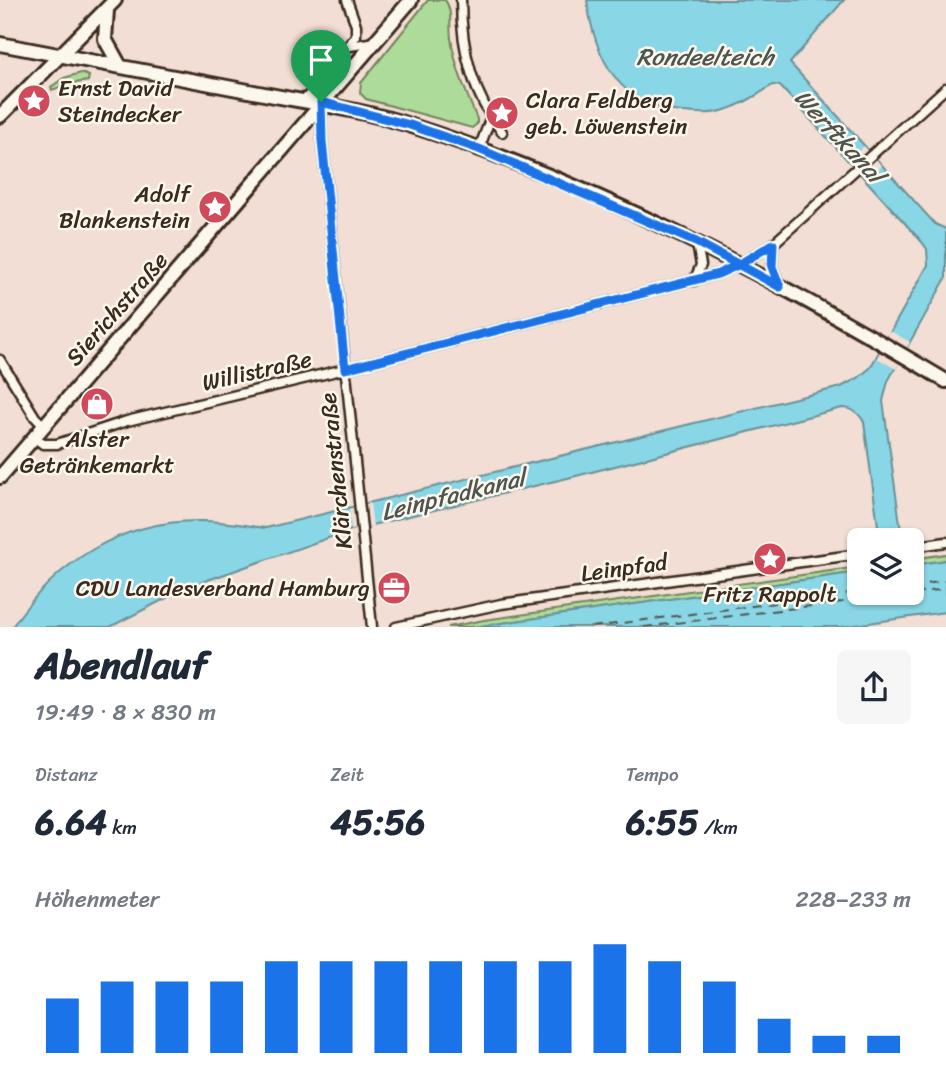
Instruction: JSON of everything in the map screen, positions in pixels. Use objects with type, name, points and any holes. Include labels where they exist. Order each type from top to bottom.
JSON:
[{"type":"main road","name":"Sierichstraße","points":[[0,477],[411,0]]},
{"type":"main road","points":[[0,116],[111,5]]},
{"type":"main road","points":[[111,5],[105,39],[120,66]]},
{"type":"main road","points":[[0,44],[321,102],[410,125],[479,149],[696,242],[884,344],[946,381]]},
{"type":"street","points":[[304,101],[350,46],[357,31],[348,0]]},
{"type":"street","points":[[461,0],[469,68],[491,117],[502,132]]},
{"type":"street","points":[[350,46],[376,41]]},
{"type":"street","name":"Willistraße","points":[[34,437],[43,444],[57,444],[127,421],[694,281],[738,265],[773,244],[946,88]]},
{"type":"street","name":"Klärchenstraße","points":[[321,102],[322,141],[372,627]]},
{"type":"street","points":[[479,149],[491,117]]},
{"type":"street","points":[[694,281],[701,265],[696,242]]},
{"type":"street","points":[[773,244],[772,267],[780,287]]},
{"type":"street","points":[[0,360],[35,417],[44,426]]},
{"type":"street","points":[[924,545],[946,542]]},
{"type":"street","name":"Leinpfad","points":[[396,627],[500,604],[847,556]]},
{"type":"green space","points":[[428,0],[445,0],[449,8],[455,59],[477,119],[477,124],[472,128],[366,99],[360,93],[361,83]]},
{"type":"green space","points":[[81,73],[89,76],[88,81],[52,90],[51,87],[64,78]]},
{"type":"green space","points":[[946,554],[946,560],[924,563],[924,557]]},
{"type":"green space","points":[[847,569],[847,574],[474,627],[448,627]]},
{"type":"water","points":[[587,0],[844,0],[790,63],[935,224],[946,229],[946,278],[888,381],[883,401],[901,528],[878,528],[864,422],[855,412],[842,408],[351,530],[188,587],[110,627],[12,627],[29,604],[70,565],[93,549],[144,528],[201,521],[266,528],[841,387],[870,368],[928,265],[927,249],[922,242],[780,86],[773,85],[720,112],[683,112],[661,108],[642,101],[626,90],[614,76],[596,41]]},
{"type":"water","points":[[946,560],[946,612],[841,627],[474,627],[847,574],[847,605],[924,605],[924,563]]},
{"type":"pier","points":[[864,146],[882,166],[867,180],[848,161]]},
{"type":"pier","points":[[890,331],[910,342],[896,369],[877,358]]},
{"type":"pier","points":[[370,503],[373,526],[351,530],[349,509]]},
{"type":"ferry route","points":[[924,584],[946,581]]},
{"type":"ferry route","points":[[644,627],[946,589]]},
{"type":"ferry route","points":[[592,627],[847,594]]},
{"type":"place","name":"Ernst David Steindecker","points":[[34,101]]},
{"type":"place","name":"Clara Feldberg geb. Löwenstein","points":[[502,113]]},
{"type":"place","name":"Adolf Blankenstein","points":[[215,207]]},
{"type":"place","name":"Alster Getränkemarkt","points":[[97,404]]},
{"type":"place","name":"Fritz Rappolt","points":[[770,559]]},
{"type":"place","name":"CDU Landesverband Hamburg","points":[[394,588]]},
{"type":"route","points":[[321,102],[322,141],[345,369],[718,274],[738,265],[773,244],[772,267],[780,287],[738,265],[696,242],[523,166],[410,125],[321,102]]},
{"type":"water label","name":"Rondeelteich","points":[[705,57]]},
{"type":"water label","name":"Werftkanal","points":[[839,136]]},
{"type":"water label","name":"Leinpfadkanal","points":[[453,495]]}]
